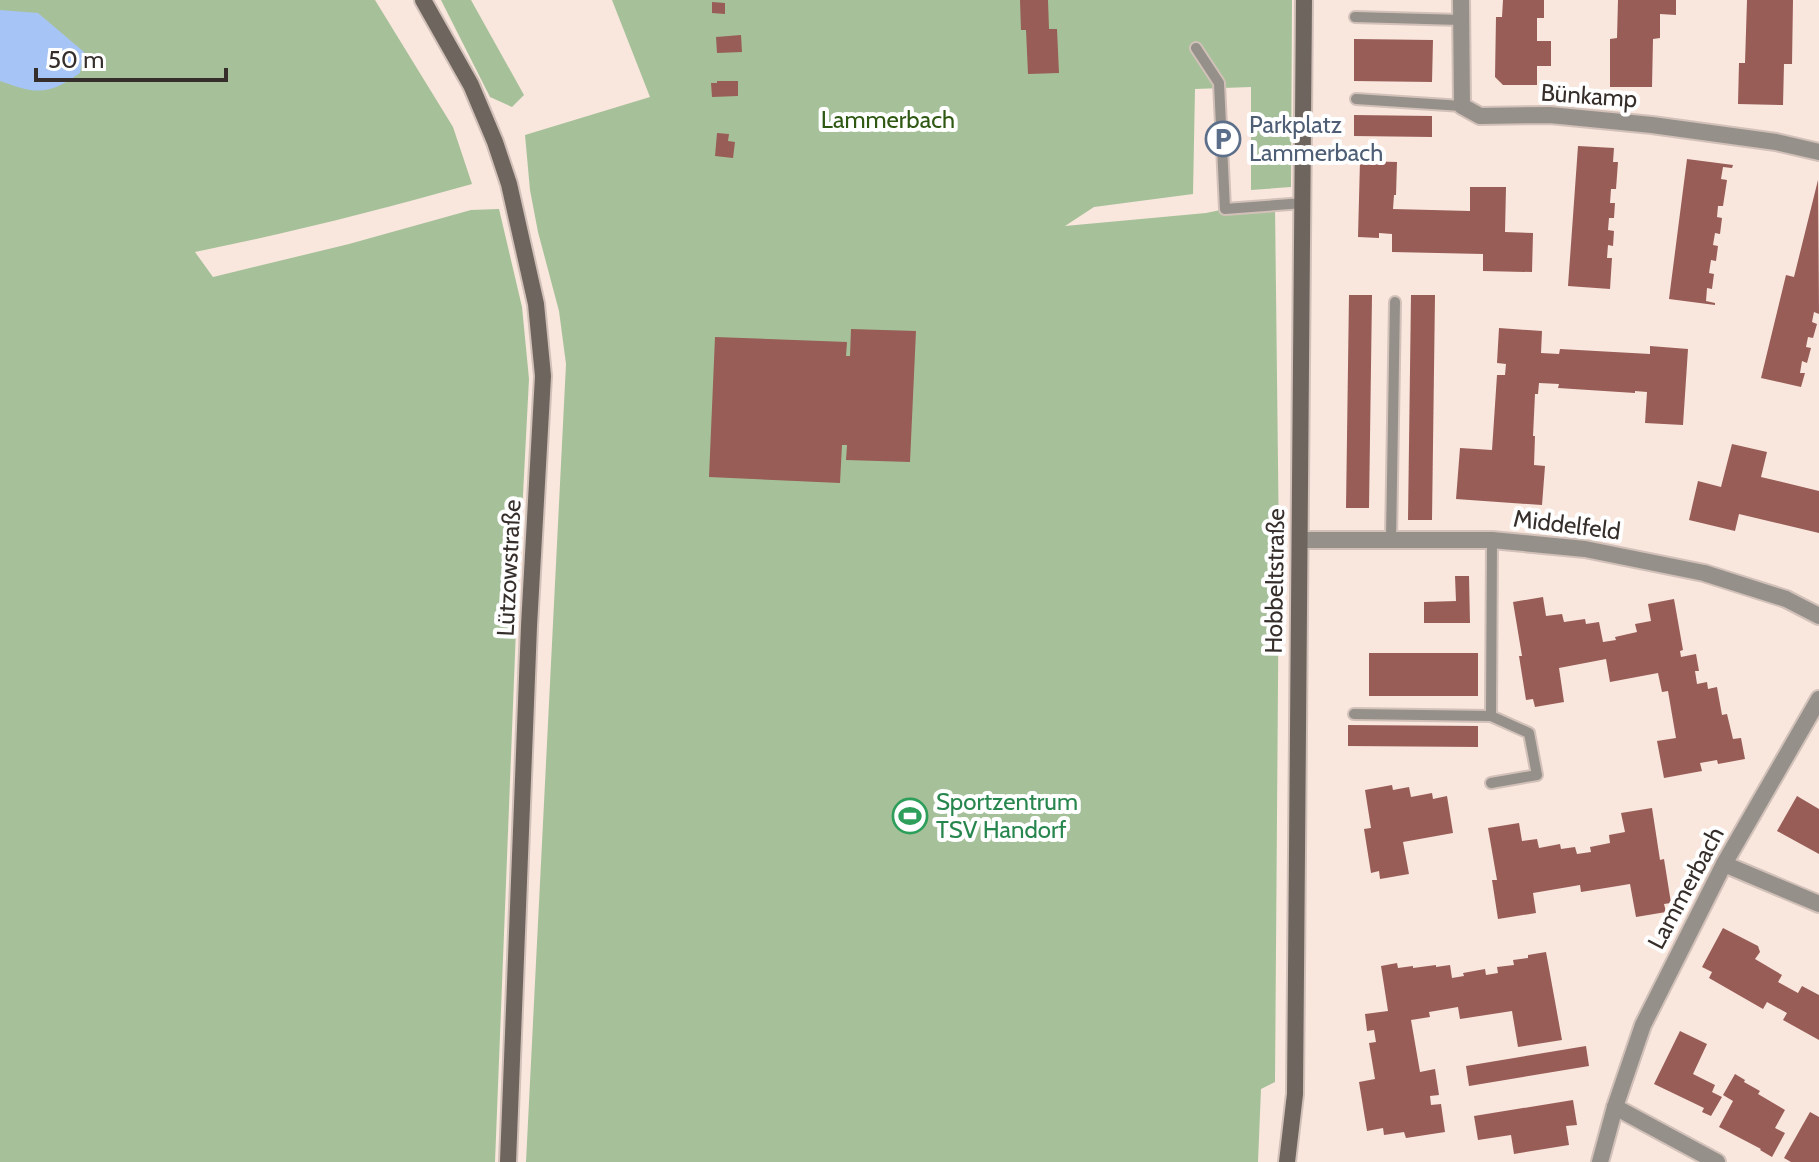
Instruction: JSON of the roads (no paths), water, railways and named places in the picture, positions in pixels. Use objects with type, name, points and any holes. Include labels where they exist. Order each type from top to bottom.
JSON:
[{"type":"street","name":"Lützowstraße","points":[[423,0],[471,85],[509,184],[536,304],[543,376],[529,626],[508,1162]]},
{"type":"street","name":"Hobbeltstraße","points":[[1287,1162],[1295,1094],[1304,0]]},
{"type":"street","points":[[1461,0],[1462,106]]},
{"type":"street","name":"Bünkamp","points":[[1462,106],[1480,116],[1550,115],[1652,125],[1776,142],[1819,152]]},
{"type":"street","name":"Middelfeld","points":[[1300,540],[1492,540],[1585,549],[1704,573],[1786,599],[1819,616]]},
{"type":"street","name":"Lammerbach","points":[[1600,1162],[1643,1025],[1724,864],[1819,699]]},
{"type":"street","points":[[1724,864],[1819,904]]},
{"type":"street","points":[[1615,1107],[1717,1162]]},
{"type":"lane","points":[[1355,17],[1461,20]]},
{"type":"lane","points":[[1196,48],[1219,83],[1225,209],[1304,203]]},
{"type":"lane","points":[[1356,99],[1462,106]]},
{"type":"lane","points":[[1391,539],[1395,302]]},
{"type":"lane","points":[[1491,716],[1492,540]]},
{"type":"lane","points":[[1354,714],[1491,716],[1529,733],[1537,775],[1491,783]]},
{"type":"water","points":[[0,10],[38,13],[84,52],[80,73],[59,86],[42,90],[0,81]]},
{"type":"place","name":"Parkplatz Lammerbach","points":[[1223,139]]},
{"type":"place","name":"Sportzentrum TSV Handorf","points":[[910,816]]}]
